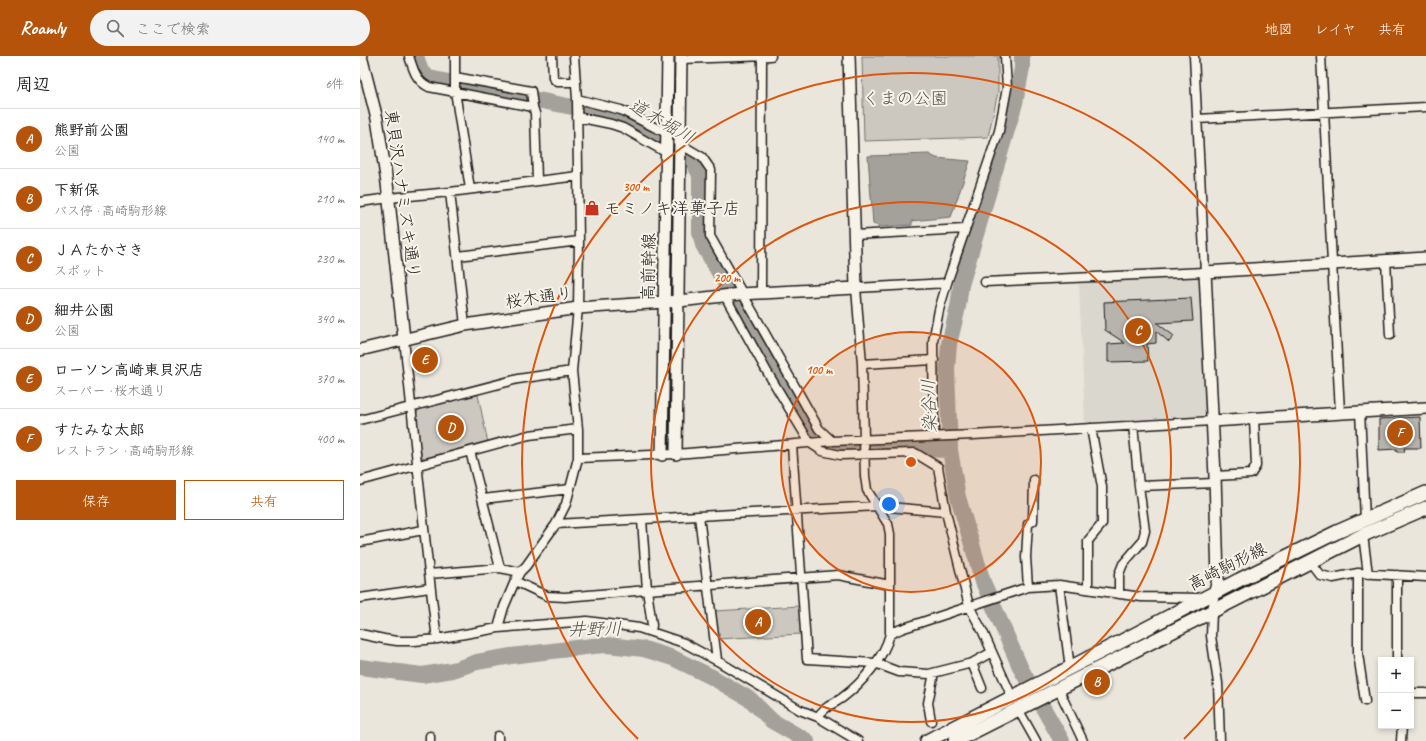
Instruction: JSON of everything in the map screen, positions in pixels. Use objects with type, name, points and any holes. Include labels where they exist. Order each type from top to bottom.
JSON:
[{"type":"main road","name":"高崎駒形線","points":[[1054,686],[1070,668],[1209,595],[1337,532],[1426,494]]},
{"type":"main road","name":"高崎駒形線","points":[[1054,686],[1212,612],[1363,535],[1426,508]]},
{"type":"main road","points":[[927,741],[1054,686]]},
{"type":"main road","points":[[955,741],[1017,702]]},
{"type":"street","name":"東貝沢ハナミズキ通り","points":[[361,56],[377,119],[389,198],[404,339]]},
{"type":"street","points":[[409,56],[418,79],[422,84],[429,87],[533,105]]},
{"type":"street","points":[[454,56],[456,91],[470,189]]},
{"type":"street","points":[[552,56],[553,78],[557,82],[575,82]]},
{"type":"street","points":[[498,628],[504,607],[515,581],[556,524],[566,504],[578,458],[578,430],[572,371],[578,308],[579,241],[577,99],[574,56]]},
{"type":"street","name":"高前幹線","points":[[662,455],[668,56]]},
{"type":"street","points":[[761,294],[762,56]]},
{"type":"street","points":[[681,57],[771,56]]},
{"type":"street","points":[[818,717],[823,710],[842,698],[864,679],[888,643],[890,634],[890,534],[888,524],[867,490],[864,454],[862,364],[856,288],[854,235],[849,56]]},
{"type":"street","points":[[936,436],[933,400],[933,341],[947,284],[999,131],[1007,88],[1005,56]]},
{"type":"street","points":[[1194,56],[1215,479],[1218,579],[1209,595],[1212,612],[1211,636],[1218,683],[1220,741]]},
{"type":"street","points":[[1321,56],[1340,412]]},
{"type":"street","name":"高前幹線","points":[[676,454],[681,57]]},
{"type":"street","points":[[455,77],[531,91],[535,113],[537,181]]},
{"type":"street","points":[[577,99],[621,110],[667,133]]},
{"type":"street","points":[[1197,119],[1426,107]]},
{"type":"street","points":[[577,117],[623,128],[667,153]]},
{"type":"street","points":[[680,144],[702,157],[711,170],[710,236],[819,429],[832,441]]},
{"type":"street","points":[[360,202],[578,176]]},
{"type":"street","points":[[450,192],[465,325]]},
{"type":"street","points":[[854,235],[965,230]]},
{"type":"street","points":[[458,256],[579,241]]},
{"type":"street","points":[[985,282],[1205,272],[1426,258]]},
{"type":"street","points":[[1386,261],[1390,335]]},
{"type":"street","points":[[742,294],[947,284]]},
{"type":"street","name":"桜木通り","points":[[360,350],[465,325],[578,308],[678,301],[742,294]]},
{"type":"street","points":[[726,296],[766,370],[810,443],[822,451],[840,455],[915,453],[938,467],[946,512],[971,605],[992,652],[1036,741]]},
{"type":"street","points":[[404,339],[418,466],[423,530],[437,639]]},
{"type":"street","points":[[862,364],[934,360]]},
{"type":"street","points":[[360,420],[518,379],[572,371]]},
{"type":"street","points":[[578,458],[662,455],[832,441],[864,441],[1426,408]]},
{"type":"street","points":[[1360,411],[1365,520]]},
{"type":"street","points":[[1139,486],[1251,474],[1256,466],[1254,418]]},
{"type":"street","points":[[1119,594],[1119,574],[1123,564],[1142,542],[1145,531],[1133,425]]},
{"type":"street","points":[[1088,589],[1088,541],[1102,524],[1102,487],[1091,428]]},
{"type":"street","points":[[360,481],[529,435],[578,430]]},
{"type":"street","points":[[792,445],[807,659],[875,663],[899,672],[929,674],[972,663],[992,652]]},
{"type":"street","points":[[470,451],[500,568]]},
{"type":"street","points":[[1028,587],[1026,557],[1028,524],[1033,521],[1034,480]]},
{"type":"street","points":[[483,499],[570,489]]},
{"type":"street","points":[[556,524],[877,506],[946,512]]},
{"type":"street","points":[[699,516],[717,660]]},
{"type":"street","points":[[642,520],[647,590],[652,625],[651,632]]},
{"type":"street","points":[[360,542],[423,530]]},
{"type":"street","points":[[1363,535],[1368,574]]},
{"type":"street","points":[[1310,562],[1320,575],[1333,578],[1358,573],[1426,577]]},
{"type":"street","points":[[429,574],[500,568],[520,572]]},
{"type":"street","points":[[1358,573],[1358,654],[1364,702]]},
{"type":"street","points":[[515,581],[547,596],[565,597],[838,575],[890,585]]},
{"type":"street","points":[[1397,575],[1397,657]]},
{"type":"street","points":[[890,634],[971,605],[1028,587],[1059,585],[1141,597],[1209,595]]},
{"type":"street","points":[[1059,585],[1070,668]]},
{"type":"street","points":[[360,598],[430,588]]},
{"type":"street","points":[[360,634],[397,641],[414,641],[437,639],[498,628],[586,621],[639,628],[684,643],[717,660],[800,710],[818,717],[858,741]]},
{"type":"street","points":[[972,663],[982,688]]},
{"type":"street","points":[[931,721],[928,703],[934,673]]},
{"type":"street","points":[[1054,686],[1083,741]]},
{"type":"street","points":[[1414,693],[1426,693]]},
{"type":"street","points":[[1402,729],[1402,741]]},
{"type":"shaded area","points":[[929,154],[936,158],[970,161],[951,217],[912,221],[912,225],[880,227],[873,224],[868,156]]},
{"type":"shaded area","points":[[1197,275],[1200,278],[1206,413],[1203,416],[1085,422],[1079,283]]},
{"type":"green space","name":"くまの公園","points":[[862,56],[998,56],[998,92],[988,137],[864,141]]},
{"type":"green space","points":[[478,395],[488,443],[426,459],[421,456],[416,414],[420,408]]},
{"type":"green space","points":[[800,606],[801,634],[717,639],[715,611]]},
{"type":"building","points":[[1191,298],[1193,321],[1157,323],[1174,336],[1169,342],[1156,331],[1156,343],[1147,344],[1148,361],[1108,362],[1108,344],[1125,343],[1105,330],[1104,302]]},
{"type":"building","points":[[1420,417],[1421,448],[1404,448],[1405,452],[1397,452],[1397,449],[1379,450],[1379,419]]},
{"type":"waterway","name":"道木堀川","points":[[416,56],[421,72],[429,78],[607,114],[627,121],[693,162],[700,175],[700,232],[703,245],[813,434],[817,438]]},
{"type":"waterway","name":"染谷川","points":[[1022,56],[1022,68],[1015,103],[961,285],[958,307],[949,344],[947,369],[950,450],[958,497],[983,582],[1021,669],[1062,741]]},
{"type":"waterway","name":"道木堀川","points":[[840,449],[950,450]]},
{"type":"waterway","name":"井野川","points":[[360,667],[422,675],[453,670],[477,662],[511,656],[593,646],[607,645],[644,649],[673,658],[712,677],[751,700],[772,721],[807,741]]},
{"type":"place","name":"モミノキ洋菓子店","points":[[592,208]]},
{"type":"place","name":"ＪＡたかさき","points":[[1138,331]]},
{"type":"place","name":"ローソン高崎東貝沢店","points":[[425,360]]},
{"type":"place","name":"細井公園","points":[[451,428]]},
{"type":"place","name":"すたみな太郎","points":[[1400,433]]},
{"type":"place","name":"熊野前公園","points":[[758,622]]},
{"type":"place","name":"下新保","points":[[1097,682]]}]
